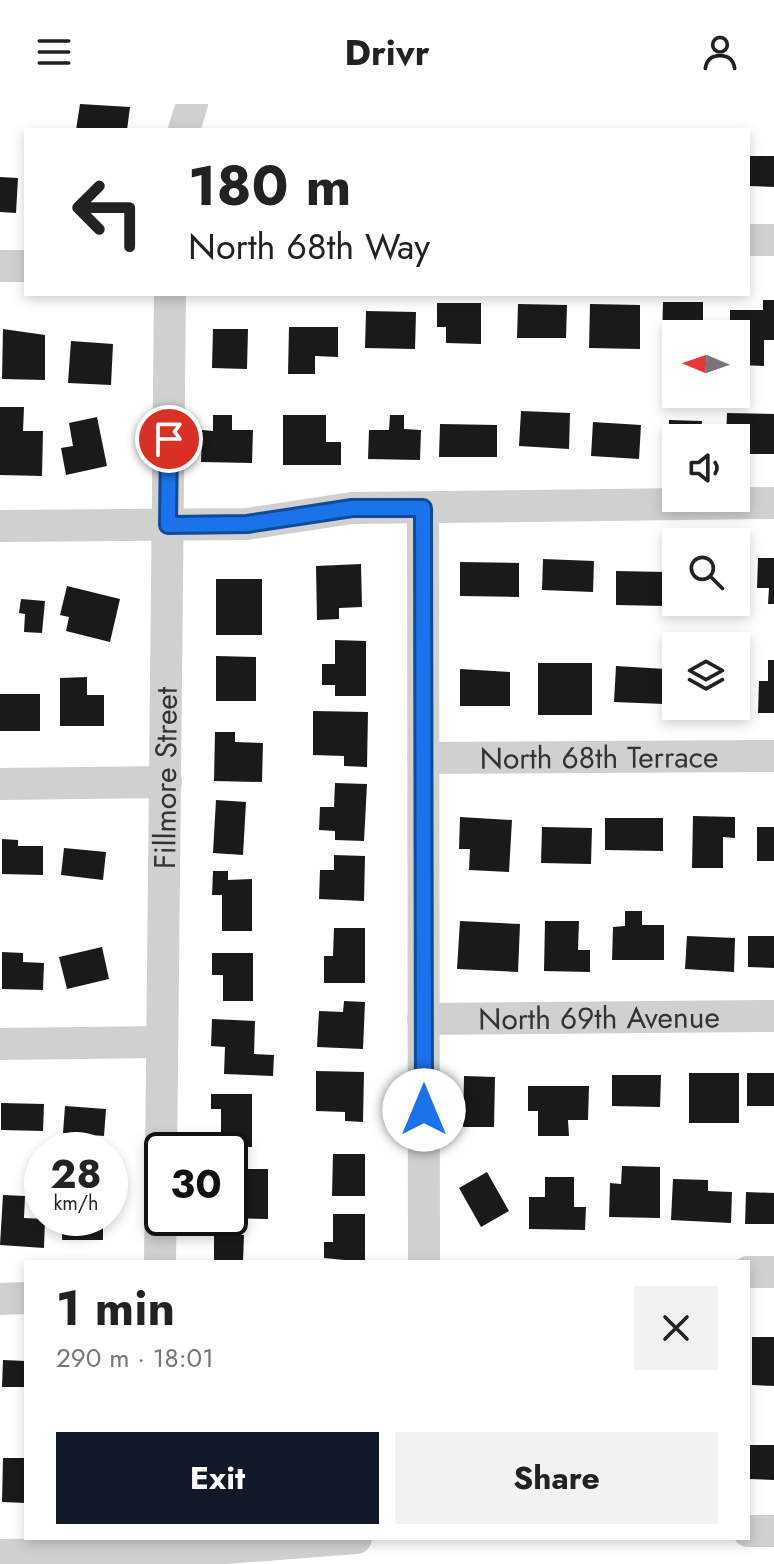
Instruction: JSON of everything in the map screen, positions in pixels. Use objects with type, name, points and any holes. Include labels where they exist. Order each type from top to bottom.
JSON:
[{"type":"street","points":[[185,128],[192,104]]},
{"type":"street","points":[[750,240],[774,240]]},
{"type":"street","points":[[0,266],[24,266]]},
{"type":"street","name":"Fillmore Street","points":[[160,1260],[170,296]]},
{"type":"street","points":[[0,526],[247,524],[352,508],[774,503]]},
{"type":"street","points":[[423,508],[424,1260]]},
{"type":"street","name":"North 68th Terrace","points":[[423,758],[774,756]]},
{"type":"street","points":[[0,784],[166,782]]},
{"type":"street","name":"North 69th Avenue","points":[[423,1019],[774,1016]]},
{"type":"street","points":[[0,1044],[162,1042]]},
{"type":"street","points":[[750,1272],[774,1272]]},
{"type":"street","points":[[0,1299],[24,1298]]},
{"type":"street","points":[[750,1531],[774,1531]]},
{"type":"street","points":[[0,1555],[161,1552],[328,1540]]},
{"type":"building","points":[[80,104],[130,107],[127,128],[76,128]]},
{"type":"building","points":[[750,156],[774,156],[774,187],[750,186]]},
{"type":"building","points":[[0,177],[18,178],[16,213],[0,212]]},
{"type":"building","points":[[763,300],[774,300],[774,340],[764,340],[764,366],[750,365],[750,320],[730,320],[730,310],[763,310]]},
{"type":"building","points":[[663,302],[703,302],[703,320],[663,320]]},
{"type":"building","points":[[437,303],[481,303],[481,344],[446,343],[446,327],[437,327]]},
{"type":"building","points":[[518,304],[567,305],[566,338],[517,338]]},
{"type":"building","points":[[590,304],[640,305],[640,349],[589,348]]},
{"type":"building","points":[[366,311],[416,312],[415,349],[365,348]]},
{"type":"building","points":[[289,327],[338,327],[338,357],[315,356],[315,374],[288,374]]},
{"type":"building","points":[[3,329],[45,335],[45,380],[2,379]]},
{"type":"building","points":[[213,329],[248,329],[247,369],[212,368]]},
{"type":"building","points":[[71,341],[113,344],[111,385],[68,383]]},
{"type":"building","points":[[0,407],[24,407],[23,431],[43,431],[42,476],[0,475]]},
{"type":"building","points":[[521,411],[570,413],[569,449],[519,446]]},
{"type":"building","points":[[727,413],[774,414],[774,454],[750,454],[750,424],[727,424]]},
{"type":"building","points":[[213,415],[232,415],[232,430],[253,430],[252,463],[201,462],[202,430],[213,431]]},
{"type":"building","points":[[283,415],[326,415],[326,442],[341,442],[341,465],[283,465]]},
{"type":"building","points":[[390,415],[404,415],[404,429],[421,430],[420,460],[368,459],[369,430],[389,430]]},
{"type":"building","points":[[97,417],[107,466],[66,475],[61,448],[73,446],[69,423]]},
{"type":"building","points":[[669,420],[702,421],[702,424],[669,424]]},
{"type":"building","points":[[593,422],[641,425],[639,459],[591,456]]},
{"type":"building","points":[[440,424],[497,425],[497,457],[439,457]]},
{"type":"building","points":[[758,558],[774,558],[774,604],[768,604],[769,588],[757,588]]},
{"type":"building","points":[[543,559],[594,561],[593,592],[542,590]]},
{"type":"building","points":[[460,562],[519,563],[519,597],[460,596]]},
{"type":"building","points":[[361,564],[362,607],[339,608],[339,619],[317,620],[316,566]]},
{"type":"building","points":[[616,571],[662,572],[662,606],[616,605]]},
{"type":"building","points":[[216,579],[262,579],[262,635],[216,635]]},
{"type":"building","points":[[67,586],[120,599],[110,642],[66,631],[69,617],[60,615]]},
{"type":"building","points":[[21,599],[45,601],[42,633],[24,632],[25,614],[19,613]]},
{"type":"building","points":[[335,640],[366,641],[366,696],[335,696],[335,685],[322,685],[322,664],[335,664]]},
{"type":"building","points":[[216,656],[256,657],[256,701],[216,701]]},
{"type":"building","points":[[768,660],[774,660],[774,713],[758,713],[759,681],[768,681]]},
{"type":"building","points":[[538,663],[592,663],[592,715],[538,715]]},
{"type":"building","points":[[616,666],[662,669],[662,704],[614,702]]},
{"type":"building","points":[[460,669],[510,672],[510,706],[460,706]]},
{"type":"building","points":[[87,677],[87,695],[104,695],[104,726],[60,726],[60,678]]},
{"type":"building","points":[[0,694],[40,694],[40,731],[0,731]]},
{"type":"building","points":[[313,711],[368,712],[367,767],[344,766],[344,756],[313,755]]},
{"type":"building","points":[[215,732],[235,732],[235,742],[263,743],[262,782],[214,781]]},
{"type":"building","points":[[335,783],[367,784],[364,841],[335,840],[335,831],[319,830],[320,807],[334,807]]},
{"type":"building","points":[[216,800],[246,802],[243,855],[213,853]]},
{"type":"building","points":[[693,816],[735,817],[735,838],[723,837],[723,868],[692,868]]},
{"type":"building","points":[[460,817],[512,820],[509,872],[469,870],[470,849],[459,849]]},
{"type":"building","points":[[605,818],[663,818],[663,851],[605,850]]},
{"type":"building","points":[[542,827],[592,828],[591,864],[541,863]]},
{"type":"building","points":[[757,827],[774,827],[774,861],[757,861]]},
{"type":"building","points":[[2,839],[18,840],[18,846],[43,846],[43,875],[2,874]]},
{"type":"building","points":[[64,848],[106,852],[103,880],[61,875]]},
{"type":"building","points":[[334,855],[365,856],[364,901],[319,899],[320,870],[334,870]]},
{"type":"building","points":[[213,871],[228,871],[228,880],[252,879],[252,931],[222,931],[222,895],[212,895]]},
{"type":"building","points":[[625,911],[642,911],[642,925],[664,925],[664,960],[612,960],[613,927],[625,926]]},
{"type":"building","points":[[460,921],[520,924],[518,972],[457,969]]},
{"type":"building","points":[[545,921],[579,921],[578,950],[590,950],[590,972],[544,971]]},
{"type":"building","points":[[334,928],[365,928],[365,983],[324,983],[324,956],[333,956]]},
{"type":"building","points":[[687,936],[735,938],[734,972],[685,969]]},
{"type":"building","points":[[748,936],[774,936],[774,968],[748,967]]},
{"type":"building","points":[[102,947],[109,979],[67,989],[59,957]]},
{"type":"building","points":[[2,952],[23,953],[23,962],[44,963],[43,990],[2,989]]},
{"type":"building","points":[[212,953],[253,953],[253,1001],[223,1001],[223,975],[212,975]]},
{"type":"building","points":[[344,1001],[365,1002],[363,1049],[317,1047],[319,1011],[343,1012]]},
{"type":"building","points":[[212,1019],[255,1021],[254,1054],[274,1055],[273,1076],[224,1074],[225,1047],[211,1046]]},
{"type":"building","points":[[316,1071],[364,1072],[363,1122],[345,1121],[345,1112],[316,1111]]},
{"type":"building","points":[[689,1073],[739,1073],[739,1123],[689,1123]]},
{"type":"building","points":[[747,1073],[774,1073],[774,1106],[747,1106]]},
{"type":"building","points":[[612,1075],[661,1075],[660,1107],[612,1106]]},
{"type":"building","points":[[464,1076],[495,1077],[494,1127],[463,1127]]},
{"type":"building","points":[[528,1086],[589,1086],[588,1120],[568,1120],[569,1136],[538,1136],[538,1111],[528,1111]]},
{"type":"building","points":[[211,1094],[252,1094],[252,1147],[248,1147],[248,1132],[221,1132],[221,1109],[211,1109]]},
{"type":"building","points":[[1,1103],[44,1104],[43,1131],[1,1130]]},
{"type":"building","points":[[65,1106],[106,1109],[104,1132],[63,1132]]},
{"type":"building","points":[[333,1154],[365,1154],[365,1196],[332,1196]]},
{"type":"building","points":[[622,1166],[660,1167],[660,1218],[609,1217],[610,1183],[621,1184]]},
{"type":"building","points":[[248,1169],[268,1169],[268,1219],[248,1218]]},
{"type":"building","points":[[487,1172],[509,1211],[481,1227],[459,1188]]},
{"type":"building","points":[[545,1177],[574,1177],[574,1207],[586,1207],[585,1230],[529,1229],[529,1197],[545,1197]]},
{"type":"building","points":[[673,1179],[708,1180],[708,1191],[732,1192],[731,1223],[671,1220]]},
{"type":"building","points":[[746,1192],[774,1193],[774,1224],[745,1224]]},
{"type":"building","points":[[3,1195],[24,1196],[24,1236],[44,1236],[44,1248],[0,1245]]},
{"type":"building","points":[[333,1214],[365,1214],[365,1260],[324,1258],[324,1242],[333,1242]]},
{"type":"building","points":[[62,1236],[103,1236],[103,1240],[62,1240]]},
{"type":"building","points":[[214,1236],[244,1236],[243,1260],[214,1260]]},
{"type":"building","points":[[752,1337],[774,1337],[774,1386],[752,1385]]},
{"type":"building","points":[[3,1360],[24,1361],[24,1387],[2,1387]]},
{"type":"building","points":[[750,1445],[774,1445],[774,1480],[750,1479]]},
{"type":"building","points":[[3,1458],[24,1458],[24,1503],[2,1502]]},
{"type":"route","points":[[169,439],[168,525],[247,524],[352,508],[423,508],[424,1110]]}]
